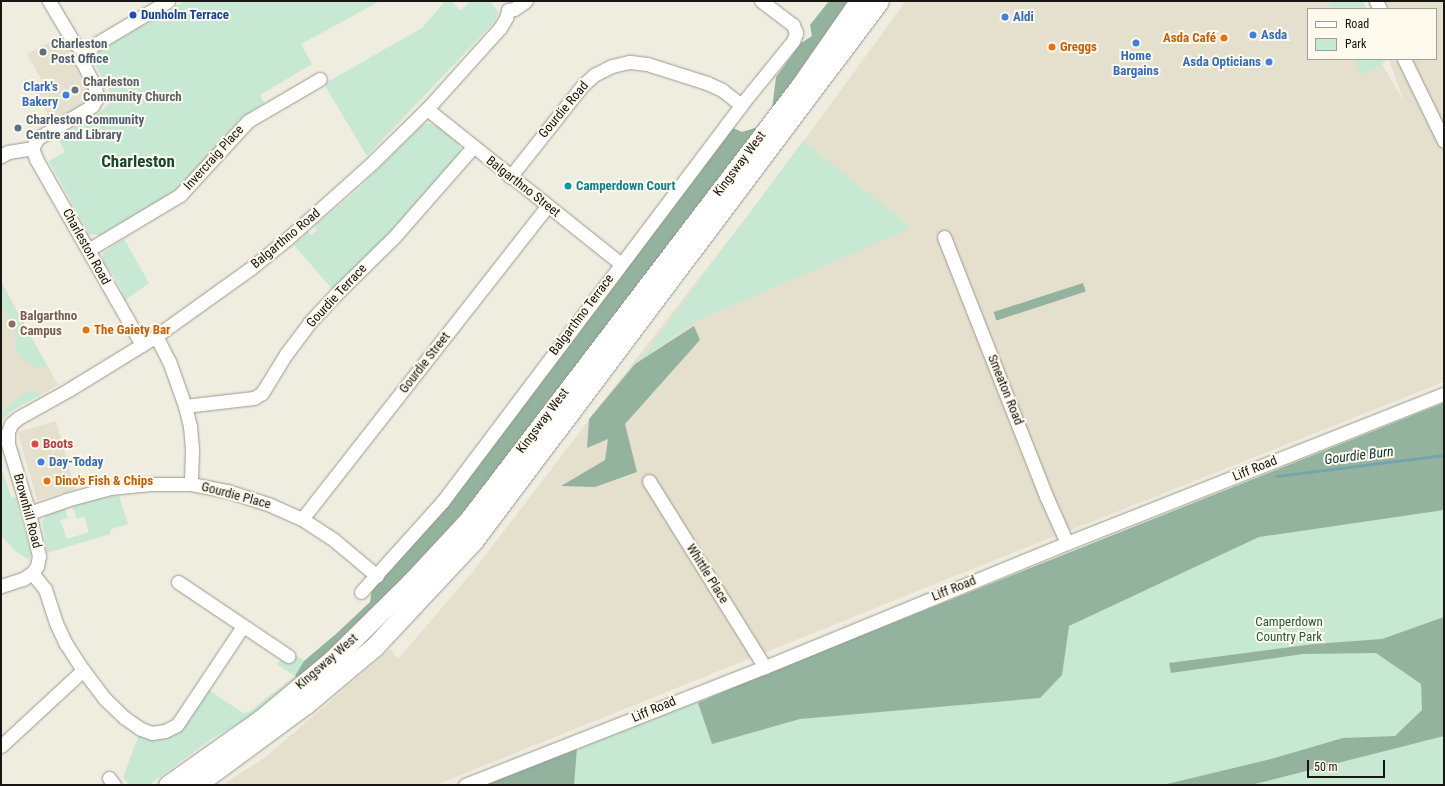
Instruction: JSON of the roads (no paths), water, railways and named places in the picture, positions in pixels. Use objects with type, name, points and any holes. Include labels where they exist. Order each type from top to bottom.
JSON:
[{"type":"highway","name":"Kingsway West","points":[[168,785],[260,720],[332,660],[412,581],[468,521],[800,86],[859,1]]},
{"type":"highway","name":"Kingsway West","points":[[196,785],[306,704],[374,647],[474,540],[879,1]]},
{"type":"street","points":[[49,1],[74,43],[84,51]]},
{"type":"street","name":"Balgarthno Road","points":[[4,434],[11,424],[18,418],[70,389],[156,336],[251,268],[287,239],[373,162],[427,108],[500,28],[506,18],[505,6],[514,9],[526,1]]},
{"type":"street","name":"Balgarthno Terrace","points":[[361,592],[443,501],[621,264],[742,105],[793,41],[796,33],[792,25],[761,1]]},
{"type":"street","points":[[1,156],[8,152],[32,148],[38,138],[92,106],[97,98],[95,87],[82,62],[84,51],[161,3]]},
{"type":"street","points":[[1404,60],[1444,141]]},
{"type":"street","name":"Gourdie Road","points":[[510,177],[583,85],[594,75],[612,66],[630,62],[647,64],[707,83],[722,90],[742,105]]},
{"type":"street","name":"Invercraig Place","points":[[88,250],[180,195],[248,121],[320,79]]},
{"type":"street","name":"Balgarthno Street","points":[[427,108],[510,177],[621,264]]},
{"type":"street","name":"Gourdie Terrace","points":[[185,406],[254,398],[262,393],[286,354],[309,323],[395,236],[473,147]]},
{"type":"street","name":"Charleston Road","points":[[32,148],[36,159],[142,345]]},
{"type":"street","name":"Gourdie Street","points":[[302,519],[547,206]]},
{"type":"street","name":"Smeaton Road","points":[[944,237],[1046,496],[1067,543]]},
{"type":"street","points":[[156,336],[172,367],[190,426],[192,451],[191,484]]},
{"type":"street","name":"Liff Road","points":[[465,785],[765,667],[1067,543],[1444,394]]},
{"type":"street","name":"Brownhill Road","points":[[4,434],[29,513],[39,556],[37,566],[32,573]]},
{"type":"street","name":"Whittle Place","points":[[649,481],[765,667]]},
{"type":"street","name":"Gourdie Place","points":[[29,513],[66,500],[110,488],[150,484],[191,484],[227,491],[268,504],[302,519],[334,540],[377,576]]},
{"type":"street","points":[[1,586],[23,579],[32,573],[45,588],[56,623],[66,644],[83,670],[104,698],[125,718],[141,730],[152,733],[165,731],[177,724],[242,626]]},
{"type":"street","points":[[178,582],[288,656]]},
{"type":"street","points":[[1,746],[83,670]]},
{"type":"waterway","name":"Gourdie Burn","points":[[1277,476],[1444,455]]},
{"type":"place","name":"Dunholm Terrace","points":[[133,15]]},
{"type":"place","name":"Aldi","points":[[1005,17]]},
{"type":"place","name":"Asda","points":[[1253,35]]},
{"type":"place","name":"Asda Café","points":[[1224,38]]},
{"type":"place","name":"Home Bargains","points":[[1136,43]]},
{"type":"place","name":"Greggs","points":[[1052,47]]},
{"type":"place","name":"Charleston Post Office","points":[[43,52]]},
{"type":"place","name":"Asda Opticians","points":[[1269,62]]},
{"type":"place","name":"Charleston Community Church","points":[[75,90]]},
{"type":"place","name":"Clark's Bakery","points":[[66,95]]},
{"type":"place","name":"Charleston Community Centre and Library","points":[[18,128]]},
{"type":"place","name":"Camperdown Court","points":[[568,186]]},
{"type":"place","name":"Balgarthno Campus","points":[[12,324]]},
{"type":"place","name":"The Gaiety Bar","points":[[86,330]]},
{"type":"place","name":"Boots","points":[[35,444]]},
{"type":"place","name":"Day-Today","points":[[41,462]]},
{"type":"place","name":"Dino's Fish & Chips","points":[[47,481]]},
{"type":"district","name":"Charleston","points":[[138,162]]},
{"type":"park label","name":"Camperdown Country Park","points":[[1289,630]]}]
